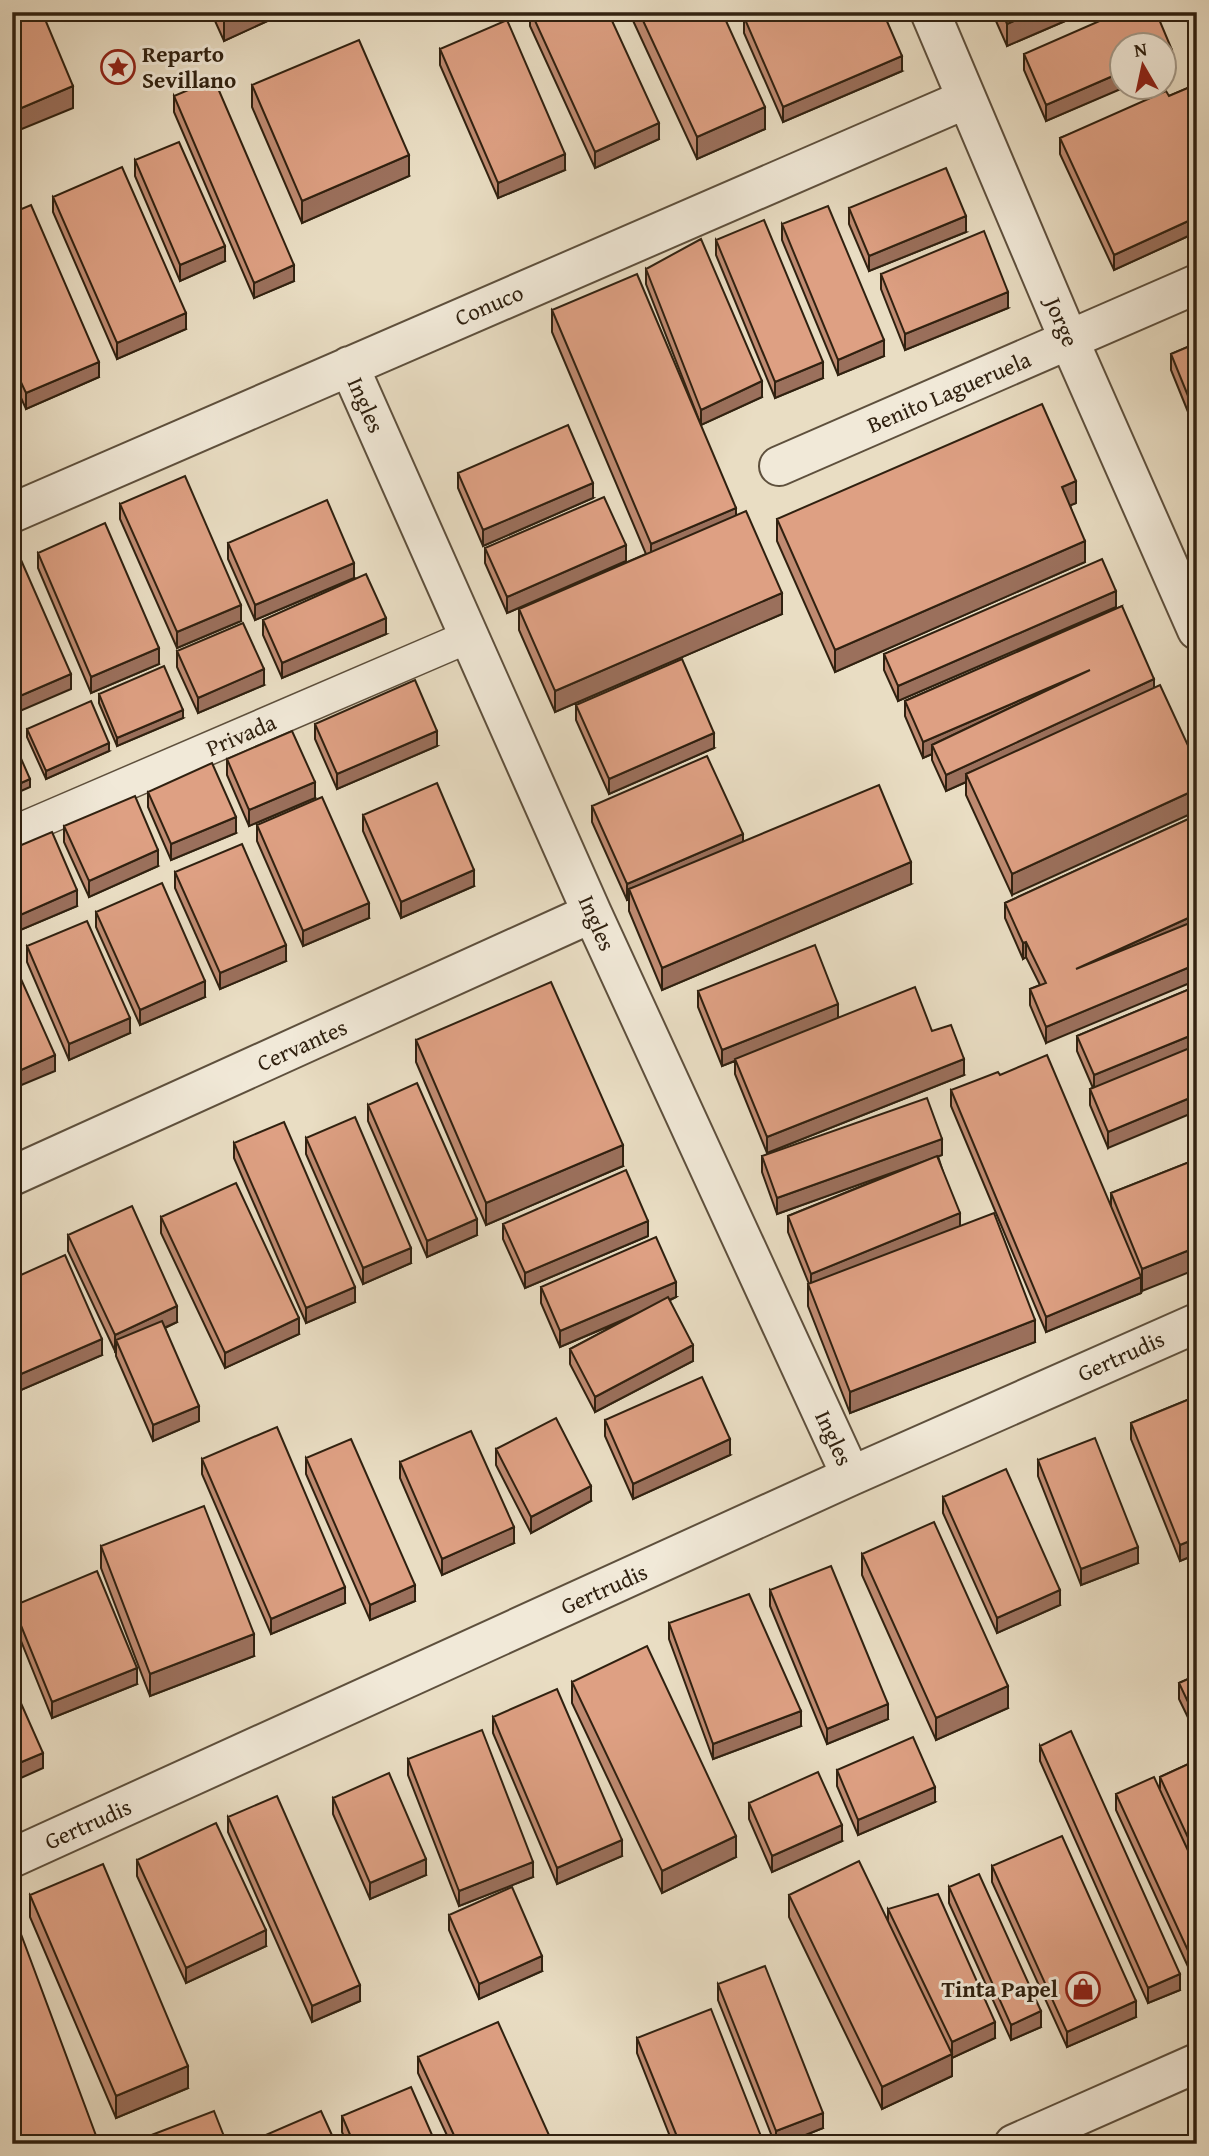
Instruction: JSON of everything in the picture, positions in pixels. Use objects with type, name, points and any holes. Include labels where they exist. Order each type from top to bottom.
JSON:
[{"type":"street","name":"Jorge","points":[[930,12],[1069,340],[1197,630]]},
{"type":"street","name":"Conuco","points":[[12,513],[966,99]]},
{"type":"street","name":"Benito Lagueruela","points":[[779,466],[1197,284]]},
{"type":"street","name":"Ingles","points":[[349,366],[592,913],[851,1476]]},
{"type":"street","name":"Cervantes","points":[[12,1176],[592,913]]},
{"type":"street","name":"Gertrudis","points":[[12,1858],[851,1476],[1197,1323]]},
{"type":"street","points":[[1014,2144],[1197,2063]]},
{"type":"lane","name":"Privada","points":[[12,833],[470,636]]},
{"type":"building","points":[[12,12],[42,12],[73,86],[12,112]]},
{"type":"building","points":[[221,12],[239,12],[224,19]]},
{"type":"building","points":[[531,12],[608,12],[659,123],[595,152]]},
{"type":"building","points":[[639,12],[722,12],[765,107],[697,137]]},
{"type":"building","points":[[756,12],[883,12],[902,56],[783,107],[744,17]]},
{"type":"building","points":[[1002,12],[1035,12],[1007,24]]},
{"type":"building","points":[[1120,12],[1156,12],[1164,32],[1108,32],[1108,78],[1046,105],[1024,54]]},
{"type":"building","points":[[1190,12],[1197,12],[1197,26]]},
{"type":"building","points":[[507,20],[565,154],[498,183],[440,49]]},
{"type":"building","points":[[359,40],[409,155],[302,201],[252,85]]},
{"type":"building","points":[[214,79],[294,265],[254,283],[174,96]]},
{"type":"building","points":[[1197,84],[1197,217],[1114,255],[1060,138],[1141,102],[1178,102],[1178,92]]},
{"type":"building","points":[[179,142],[225,246],[180,265],[135,160]]},
{"type":"building","points":[[122,167],[186,313],[117,343],[53,197]]},
{"type":"building","points":[[946,168],[966,216],[869,256],[849,208]]},
{"type":"building","points":[[31,205],[99,362],[26,393],[12,363],[12,213]]},
{"type":"building","points":[[828,206],[884,340],[838,360],[782,224]]},
{"type":"building","points":[[764,220],[823,362],[775,382],[716,240]]},
{"type":"building","points":[[984,231],[1008,292],[905,334],[881,274]]},
{"type":"building","points":[[701,239],[762,381],[701,410],[646,269]]},
{"type":"building","points":[[637,274],[736,508],[651,544],[552,310]]},
{"type":"building","points":[[1197,343],[1197,418],[1171,354]]},
{"type":"building","points":[[1042,404],[1076,481],[1062,487],[1085,541],[835,650],[777,519]]},
{"type":"building","points":[[568,425],[593,483],[483,530],[458,473]]},
{"type":"building","points":[[185,476],[241,605],[177,632],[120,504]]},
{"type":"building","points":[[604,497],[626,545],[507,597],[485,548]]},
{"type":"building","points":[[327,500],[354,563],[255,605],[228,543]]},
{"type":"building","points":[[746,511],[782,593],[555,691],[519,609]]},
{"type":"building","points":[[105,523],[159,648],[91,677],[38,553]]},
{"type":"building","points":[[1102,559],[1116,591],[898,686],[884,654]]},
{"type":"building","points":[[21,560],[71,674],[13,699],[12,564]]},
{"type":"building","points":[[366,574],[386,618],[282,663],[263,620]]},
{"type":"building","points":[[1122,606],[1154,679],[946,775],[932,745],[1090,670],[923,742],[905,701]]},
{"type":"building","points":[[243,623],[264,669],[198,698],[177,651]]},
{"type":"building","points":[[682,659],[714,733],[609,779],[576,705]]},
{"type":"building","points":[[164,666],[183,710],[117,738],[99,694]]},
{"type":"building","points":[[415,680],[437,731],[337,774],[315,724]]},
{"type":"building","points":[[1160,685],[1197,765],[1197,789],[1012,874],[966,774]]},
{"type":"building","points":[[91,701],[109,743],[46,771],[27,729]]},
{"type":"building","points":[[292,731],[315,782],[249,810],[227,759]]},
{"type":"building","points":[[12,738],[30,779],[12,787]]},
{"type":"building","points":[[707,756],[743,834],[627,884],[592,806]]},
{"type":"building","points":[[212,763],[236,817],[171,844],[148,792]]},
{"type":"building","points":[[437,783],[474,870],[401,902],[363,815]]},
{"type":"building","points":[[879,785],[911,862],[662,968],[629,889]]},
{"type":"building","points":[[135,796],[158,850],[89,881],[64,826]]},
{"type":"building","points":[[322,797],[369,903],[303,931],[257,825]]},
{"type":"building","points":[[1197,815],[1197,914],[1076,969],[1197,920],[1197,964],[1046,1027],[1030,989],[1046,983],[1026,942],[1023,943],[1005,903]]},
{"type":"building","points":[[52,832],[77,890],[18,916],[12,901],[12,849]]},
{"type":"building","points":[[242,844],[286,945],[220,973],[175,872]]},
{"type":"building","points":[[162,883],[205,981],[140,1010],[96,912]]},
{"type":"building","points":[[87,921],[130,1018],[69,1044],[27,946]]},
{"type":"building","points":[[815,945],[838,1004],[722,1050],[698,991]]},
{"type":"building","points":[[12,959],[55,1055],[12,1074]]},
{"type":"building","points":[[551,982],[623,1145],[486,1203],[416,1040]]},
{"type":"building","points":[[1197,986],[1197,1033],[1094,1075],[1077,1036]]},
{"type":"building","points":[[915,987],[932,1031],[951,1025],[964,1059],[767,1137],[735,1059]]},
{"type":"building","points":[[1197,1045],[1197,1095],[1108,1132],[1090,1089]]},
{"type":"building","points":[[1047,1055],[1141,1277],[1046,1317],[951,1090],[998,1072],[1000,1075]]},
{"type":"building","points":[[417,1083],[477,1219],[427,1241],[368,1105]]},
{"type":"building","points":[[927,1098],[942,1139],[777,1198],[762,1156]]},
{"type":"building","points":[[355,1117],[411,1248],[363,1268],[306,1138]]},
{"type":"building","points":[[284,1122],[355,1287],[306,1308],[234,1143]]},
{"type":"building","points":[[937,1156],[960,1213],[811,1274],[788,1216]]},
{"type":"building","points":[[1197,1159],[1197,1247],[1142,1269],[1111,1193]]},
{"type":"building","points":[[626,1170],[648,1221],[525,1273],[503,1224]]},
{"type":"building","points":[[236,1183],[299,1318],[225,1353],[161,1217]]},
{"type":"building","points":[[132,1206],[177,1306],[115,1335],[68,1235]]},
{"type":"building","points":[[994,1213],[1035,1320],[850,1392],[808,1284]]},
{"type":"building","points":[[656,1237],[676,1282],[560,1331],[541,1287]]},
{"type":"building","points":[[65,1255],[102,1339],[21,1374],[12,1354],[12,1279]]},
{"type":"building","points":[[668,1297],[693,1345],[595,1397],[570,1349]]},
{"type":"building","points":[[162,1321],[199,1406],[153,1425],[116,1340]]},
{"type":"building","points":[[702,1377],[730,1439],[633,1484],[605,1420]]},
{"type":"building","points":[[1197,1396],[1197,1538],[1180,1545],[1131,1423]]},
{"type":"building","points":[[556,1418],[591,1486],[531,1517],[496,1449]]},
{"type":"building","points":[[277,1427],[345,1587],[271,1619],[202,1459]]},
{"type":"building","points":[[471,1431],[514,1527],[442,1559],[400,1462]]},
{"type":"building","points":[[1095,1438],[1138,1547],[1081,1569],[1038,1460]]},
{"type":"building","points":[[351,1439],[415,1585],[370,1605],[306,1458]]},
{"type":"building","points":[[1006,1469],[1060,1590],[997,1618],[943,1497]]},
{"type":"building","points":[[204,1506],[254,1634],[150,1674],[101,1546]]},
{"type":"building","points":[[934,1522],[1008,1686],[936,1718],[862,1554]]},
{"type":"building","points":[[831,1566],[888,1704],[827,1729],[770,1590]]},
{"type":"building","points":[[97,1571],[137,1668],[52,1702],[13,1606]]},
{"type":"building","points":[[749,1594],[801,1711],[713,1744],[669,1623]]},
{"type":"building","points":[[647,1646],[736,1836],[662,1871],[572,1682]]},
{"type":"building","points":[[1197,1675],[1197,1721],[1179,1683]]},
{"type":"building","points":[[12,1683],[43,1753],[12,1766]]},
{"type":"building","points":[[557,1689],[622,1840],[557,1868],[493,1717]]},
{"type":"building","points":[[482,1730],[533,1862],[459,1891],[408,1759]]},
{"type":"building","points":[[1071,1731],[1180,1974],[1148,1988],[1040,1746]]},
{"type":"building","points":[[913,1737],[935,1787],[858,1820],[837,1770]]},
{"type":"building","points":[[1197,1760],[1197,1857],[1160,1777]]},
{"type":"building","points":[[818,1772],[842,1825],[772,1856],[749,1803]]},
{"type":"building","points":[[389,1773],[426,1859],[370,1883],[333,1798]]},
{"type":"building","points":[[1154,1777],[1197,1870],[1196,1968],[1116,1794]]},
{"type":"building","points":[[277,1796],[360,1985],[312,2006],[228,1817]]},
{"type":"building","points":[[216,1823],[266,1930],[186,1968],[137,1860]]},
{"type":"building","points":[[1062,1836],[1136,2001],[1067,2032],[992,1866]]},
{"type":"building","points":[[859,1861],[952,2054],[882,2087],[789,1895]]},
{"type":"building","points":[[103,1864],[188,2066],[116,2096],[30,1895]]},
{"type":"building","points":[[979,1874],[1041,2011],[1011,2025],[949,1887]]},
{"type":"building","points":[[512,1887],[542,1956],[479,1984],[449,1915]]},
{"type":"building","points":[[938,1894],[995,2022],[952,2042],[888,1909]]},
{"type":"building","points":[[12,1910],[98,2141],[92,2144],[12,2144]]},
{"type":"building","points":[[765,1966],[823,2113],[776,2131],[718,1984]]},
{"type":"building","points":[[711,2009],[764,2144],[680,2144],[637,2038]]},
{"type":"building","points":[[498,2022],[553,2144],[458,2144],[418,2057]]},
{"type":"building","points":[[411,2087],[436,2144],[354,2144],[342,2116]]},
{"type":"building","points":[[214,2111],[227,2144],[128,2144]]},
{"type":"building","points":[[321,2111],[336,2144],[245,2144]]},
{"type":"place","name":"Reparto Sevillano","points":[[118,67]]},
{"type":"place","name":"Tinta Papel","points":[[1083,1989]]}]
